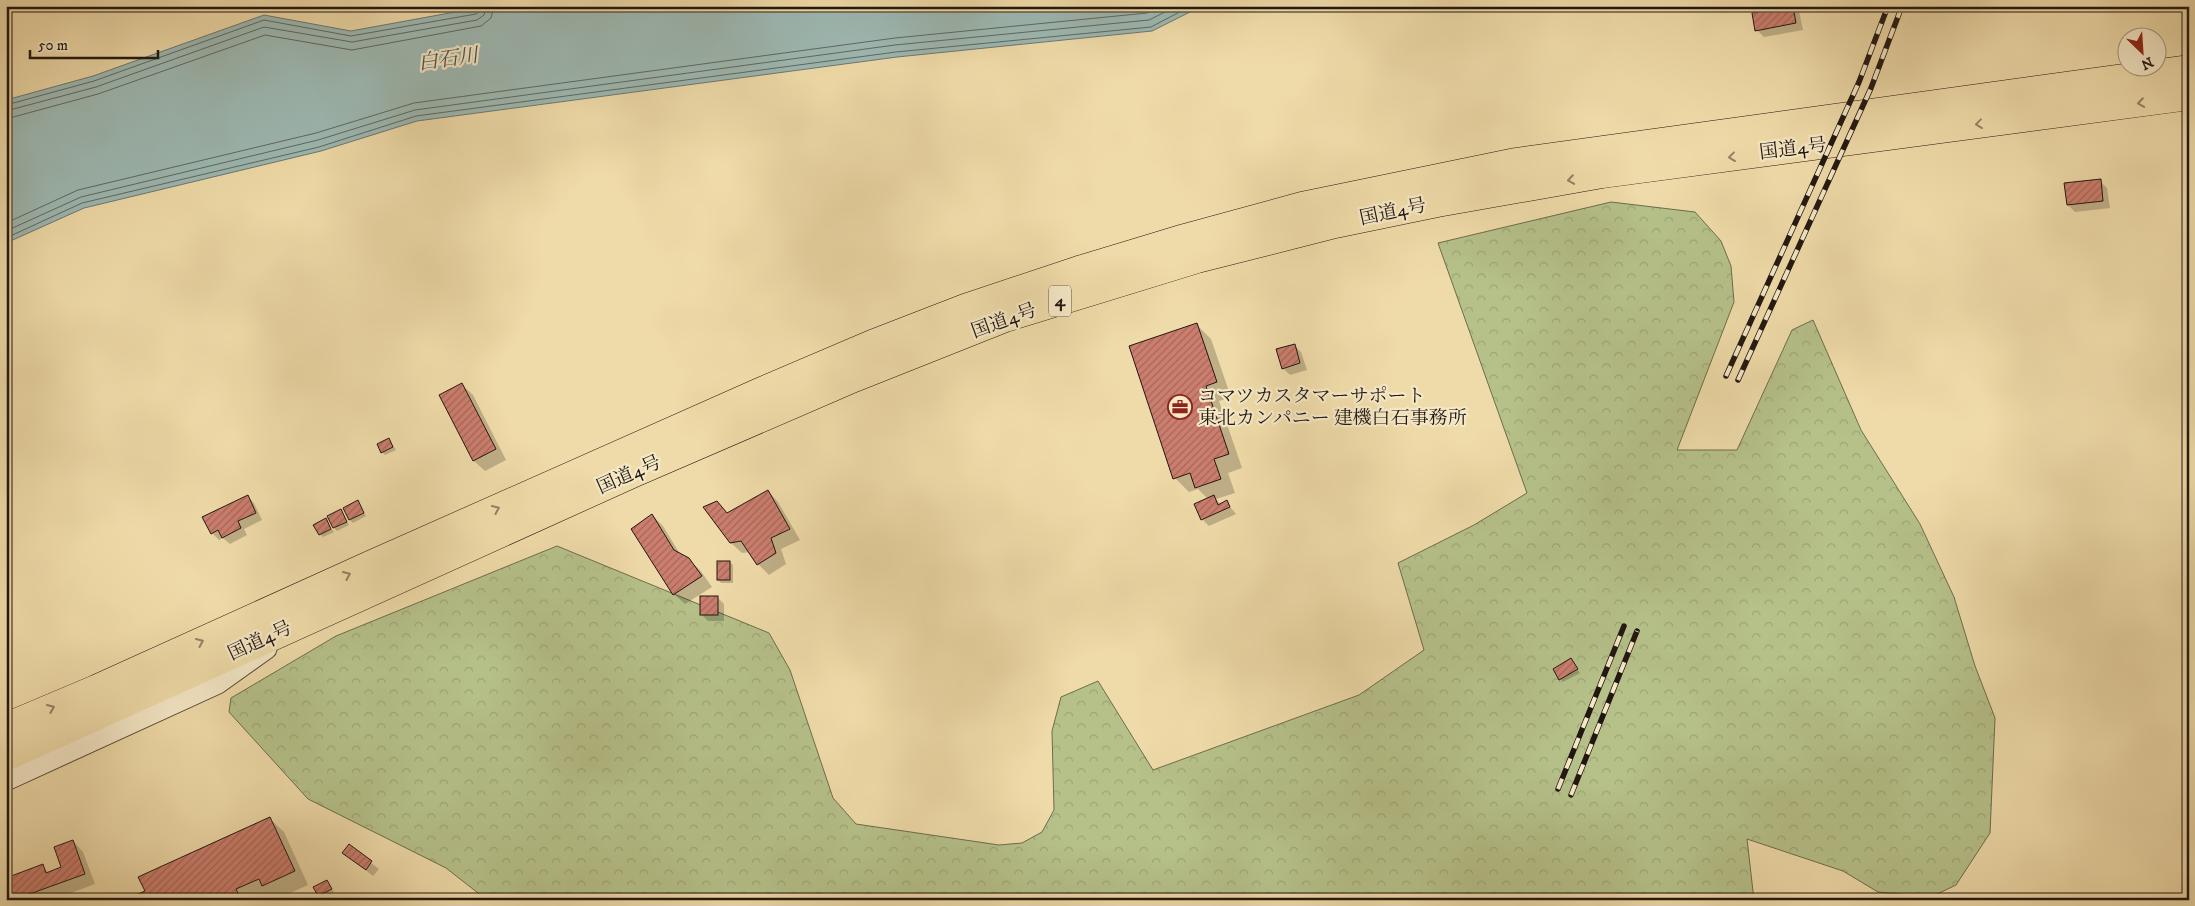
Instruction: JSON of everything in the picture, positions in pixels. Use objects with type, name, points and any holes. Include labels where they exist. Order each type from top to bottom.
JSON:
[{"type":"highway","name":"国道4号","points":[[6,727],[96,689],[370,564],[863,348],[965,308],[1176,240],[1302,206],[1516,162],[2189,69]]},
{"type":"highway","name":"国道4号","points":[[6,758],[634,473],[854,378],[1006,318],[1196,258],[1344,222],[1437,203],[1602,174],[2189,96]]},
{"type":"street","points":[[6,781],[218,684],[309,619]]},
{"type":"green space","points":[[1611,202],[1695,212],[1721,241],[1731,266],[1734,302],[1677,450],[1737,450],[1792,330],[1813,320],[1861,430],[1920,524],[1954,597],[1975,666],[1995,718],[1990,833],[1956,885],[1931,897],[1878,892],[1843,871],[1747,839],[1754,900],[487,900],[446,868],[308,799],[229,712],[231,698],[336,636],[557,546],[769,633],[790,670],[833,798],[856,824],[999,845],[1022,843],[1042,832],[1054,810],[1052,731],[1061,697],[1098,681],[1153,770],[1359,695],[1424,650],[1398,563],[1474,525],[1527,493],[1438,243]]},
{"type":"water","name":"白石川","points":[[488,6],[1202,6],[1152,31],[897,57],[417,121],[321,151],[84,208],[6,243],[6,100],[93,76],[264,15],[351,31]]},
{"type":"building","points":[[1774,6],[1793,6],[1796,23],[1755,31],[1752,13],[1775,9]]},
{"type":"building","points":[[2101,179],[2103,201],[2067,205],[2064,183]]},
{"type":"building","points":[[1197,323],[1217,382],[1206,386],[1229,454],[1214,459],[1221,479],[1195,488],[1190,473],[1173,479],[1129,346]]},
{"type":"building","points":[[1295,344],[1300,363],[1282,369],[1276,349]]},
{"type":"building","points":[[462,383],[496,449],[473,461],[439,395]]},
{"type":"building","points":[[389,438],[393,447],[381,453],[377,444]]},
{"type":"building","points":[[768,490],[790,529],[771,538],[776,553],[757,565],[741,541],[730,543],[703,507],[717,501],[727,513]]},
{"type":"building","points":[[248,495],[256,513],[238,521],[241,528],[222,538],[218,530],[211,534],[202,517]]},
{"type":"building","points":[[1214,495],[1218,505],[1227,500],[1230,507],[1201,520],[1194,504]]},
{"type":"building","points":[[358,500],[364,513],[349,520],[343,508]]},
{"type":"building","points":[[341,509],[347,522],[333,528],[327,516]]},
{"type":"building","points":[[652,514],[674,550],[689,558],[702,576],[673,595],[631,529]]},
{"type":"building","points":[[326,518],[331,529],[319,535],[313,525]]},
{"type":"building","points":[[717,561],[730,561],[730,580],[717,580]]},
{"type":"building","points":[[700,596],[718,596],[718,615],[700,615]]},
{"type":"building","points":[[1571,658],[1578,669],[1559,680],[1553,669]]},
{"type":"building","points":[[270,817],[295,871],[262,886],[259,879],[236,889],[241,900],[132,900],[131,897],[145,891],[138,877]]},
{"type":"building","points":[[73,840],[85,874],[13,900],[6,900],[6,878],[43,864],[46,873],[61,867],[54,847]]},
{"type":"building","points":[[349,844],[372,861],[366,870],[342,853]]},
{"type":"building","points":[[327,880],[332,889],[318,896],[313,887]]},
{"type":"railway","points":[[1726,376],[1859,82],[1888,6]]},
{"type":"railway","points":[[1738,380],[1871,88],[1902,6]]},
{"type":"railway","points":[[1558,789],[1624,626]]},
{"type":"railway","points":[[1571,795],[1637,631]]},
{"type":"place","name":"コマツカスタマーサポート 東北カンパニー 建機白石事務所","points":[[1180,407]]}]
